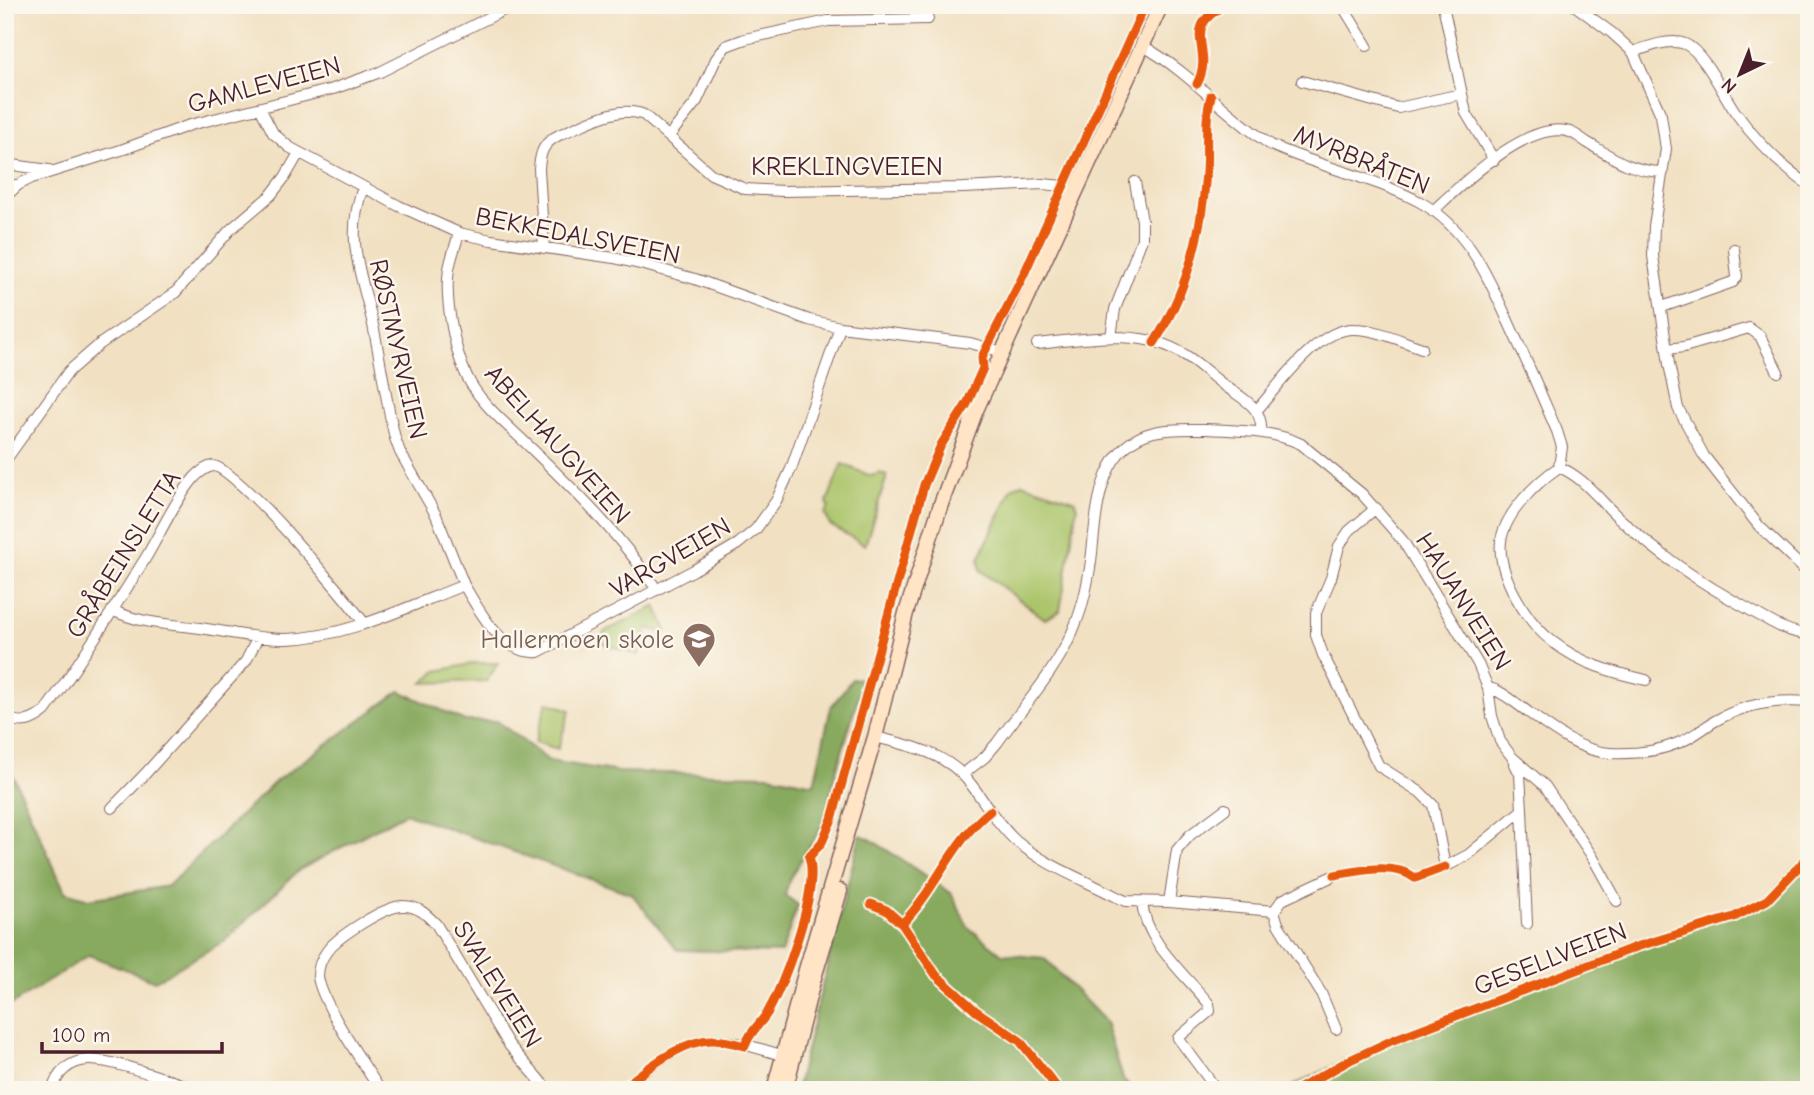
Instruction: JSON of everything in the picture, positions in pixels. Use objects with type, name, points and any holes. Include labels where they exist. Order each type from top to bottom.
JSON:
[{"type":"main road","points":[[774,1090],[788,1057],[876,737],[906,612],[941,504],[976,410],[1161,5]]},
{"type":"main road","points":[[785,1090],[788,1057]]},
{"type":"street","name":"GAMLEVEIEN","points":[[5,197],[18,185],[53,170],[121,150],[190,125],[333,89],[380,72],[514,5]]},
{"type":"street","points":[[1342,5],[1367,46]]},
{"type":"street","points":[[1443,5],[1461,94],[1471,125],[1494,160]]},
{"type":"street","points":[[1574,5],[1633,52],[1661,115],[1666,149],[1654,226],[1653,256],[1678,408],[1699,448],[1759,526],[1809,574]]},
{"type":"street","points":[[669,136],[697,101],[716,58],[726,46],[745,39],[828,21],[928,19]]},
{"type":"street","points":[[1633,52],[1672,42],[1687,45],[1702,61],[1758,140],[1791,172],[1809,185]]},
{"type":"street","name":"MYRBRÅTEN","points":[[1143,46],[1164,57],[1255,135],[1271,145],[1402,194],[1433,211],[1465,240],[1482,265],[1557,431],[1562,447],[1559,467]]},
{"type":"street","points":[[1303,81],[1398,108],[1461,94]]},
{"type":"street","name":"BEKKEDALSVEIEN","points":[[260,108],[274,133],[299,153],[399,206],[459,233],[648,266],[695,279],[809,320],[840,327],[970,343],[1003,352]]},
{"type":"street","name":"KREKLINGVEIEN","points":[[544,248],[540,157],[547,142],[622,111],[644,115],[711,174],[745,189],[783,191],[964,188],[1043,184],[1063,186],[1076,192]]},
{"type":"street","points":[[1433,211],[1466,180],[1494,160],[1543,132],[1570,132],[1629,167],[1663,172]]},
{"type":"street","points":[[5,461],[69,371],[100,344],[175,293],[230,230],[271,195],[299,153]]},
{"type":"street","points":[[5,164],[53,170]]},
{"type":"street","points":[[1111,337],[1115,309],[1142,239],[1142,221],[1135,182]]},
{"type":"street","name":"GAMLEVEIEN","points":[[5,185],[18,185]]},
{"type":"street","name":"RØSTMYRVEIEN","points":[[363,187],[355,214],[357,268],[372,322],[395,438],[400,452],[436,514],[464,585]]},
{"type":"street","name":"ABELHAUGVEIEN","points":[[459,233],[449,271],[449,292],[456,343],[469,381],[483,400],[572,490],[629,553],[657,590]]},
{"type":"street","points":[[1662,307],[1733,282],[1737,277],[1734,248]]},
{"type":"street","name":"VARGVEIEN","points":[[464,585],[481,614],[493,628],[514,647],[538,652],[738,544],[765,519],[776,501],[794,461],[840,327]]},
{"type":"street","points":[[1667,349],[1684,347],[1749,328],[1760,336],[1778,372]]},
{"type":"street","points":[[1257,410],[1311,348],[1332,333],[1354,329],[1422,348]]},
{"type":"street","points":[[1037,344],[1111,337],[1135,339],[1175,349],[1257,410],[1262,424],[1261,432]]},
{"type":"street","name":"HAUANVEIEN","points":[[963,774],[985,757],[997,743],[1068,642],[1087,588],[1105,477],[1116,456],[1133,442],[1153,432],[1198,429],[1261,432],[1301,444],[1342,476],[1376,508],[1403,541],[1450,615],[1478,664],[1488,688],[1501,693],[1581,745],[1599,752],[1647,752],[1678,744],[1745,707],[1779,701],[1809,702]]},
{"type":"street","name":"GRÅBEINSLETTA","points":[[5,717],[16,722],[27,722],[45,711],[112,610],[189,485],[204,469],[216,466],[228,473],[286,530],[346,598],[364,623]]},
{"type":"street","points":[[1646,680],[1597,667],[1553,642],[1532,623],[1515,595],[1502,552],[1504,531],[1531,489],[1559,467],[1581,478],[1619,518],[1680,570],[1781,626],[1801,634],[1809,634]]},
{"type":"street","points":[[1376,508],[1349,531],[1339,546],[1331,578],[1316,613],[1316,635],[1322,655],[1379,766],[1420,792],[1433,805],[1445,867],[1468,855],[1522,810]]},
{"type":"street","points":[[112,610],[141,622],[258,637],[304,638],[342,631],[464,585]]},
{"type":"street","points":[[112,808],[239,669],[251,653],[258,637]]},
{"type":"street","name":"GESELLVEIEN","points":[[1488,688],[1492,716],[1500,741],[1512,757],[1545,786],[1592,856],[1617,901]]},
{"type":"street","points":[[876,737],[932,753],[963,774],[1002,827],[1028,850],[1119,898],[1274,911]]},
{"type":"street","points":[[1512,757],[1520,774],[1527,924]]},
{"type":"street","points":[[1169,902],[1177,850],[1190,835],[1225,809]]},
{"type":"street","points":[[1274,911],[1282,900],[1335,875]]},
{"type":"street","points":[[1142,902],[1143,914],[1160,945],[1209,1004],[1210,1011],[1178,1038],[1217,1090]]},
{"type":"street","name":"SVALEVEIEN","points":[[380,1090],[326,998],[318,978],[318,970],[320,962],[332,945],[390,909],[404,906],[421,910],[436,924],[509,1045],[548,1090]]},
{"type":"street","points":[[1274,911],[1278,924],[1321,993],[1336,1029]]},
{"type":"street","points":[[621,1090],[675,1052],[700,1042],[724,1041],[788,1057]]},
{"type":"street","points":[[53,1090],[61,1073],[76,1062],[86,1060],[114,1064],[200,1090]]},
{"type":"green space","points":[[842,464],[871,476],[880,473],[887,476],[865,545],[830,525],[825,514]]},
{"type":"green space","points":[[1022,483],[1074,500],[1077,507],[1060,611],[1045,619],[981,571],[979,559],[1012,488]]},
{"type":"green space","points":[[656,606],[667,630],[665,633],[648,628],[639,655],[601,643],[604,632]]},
{"type":"green space","points":[[476,663],[498,663],[487,681],[423,683],[437,671]]},
{"type":"green space","points":[[864,678],[833,782],[825,821],[790,878],[785,895],[798,905],[781,953],[677,950],[632,894],[405,813],[299,870],[226,940],[155,981],[89,955],[5,1009],[5,775],[11,771],[65,892],[89,899],[168,886],[276,781],[400,691],[465,721],[497,721],[549,761],[619,772],[769,775],[814,784],[831,707],[852,679]]},
{"type":"green space","points":[[547,702],[570,710],[558,749],[535,742]]},
{"type":"green space","points":[[860,835],[951,893],[968,927],[1002,954],[1044,958],[1106,1022],[1123,1079],[1134,1090],[796,1090]]},
{"type":"green space","points":[[1796,866],[1809,884],[1809,1090],[1284,1090],[1394,1037],[1768,901]]},
{"type":"cycle path","points":[[621,1090],[652,1066],[688,1045],[712,1040],[745,1046],[776,996],[792,957],[805,912],[810,890],[809,857],[822,842],[832,819],[924,485],[941,445],[967,404],[983,368],[982,357],[1024,274],[1145,5]]},
{"type":"cycle path","points":[[1197,84],[1203,60],[1200,31],[1211,14],[1225,5]]},
{"type":"cycle path","points":[[1154,343],[1166,323],[1191,261],[1204,194],[1211,96]]},
{"type":"cycle path","points":[[902,924],[925,896],[954,851],[976,823],[990,811]]},
{"type":"cycle path","points":[[1296,1090],[1393,1040],[1636,947],[1734,917],[1767,900],[1809,856]]},
{"type":"cycle path","points":[[1335,875],[1387,869],[1397,870],[1415,878],[1445,867]]},
{"type":"cycle path","points":[[871,904],[886,910],[902,924],[936,975],[976,1011],[1020,1041],[1059,1090]]},
{"type":"place","name":"Hallermoen skole","points":[[699,669]]}]
